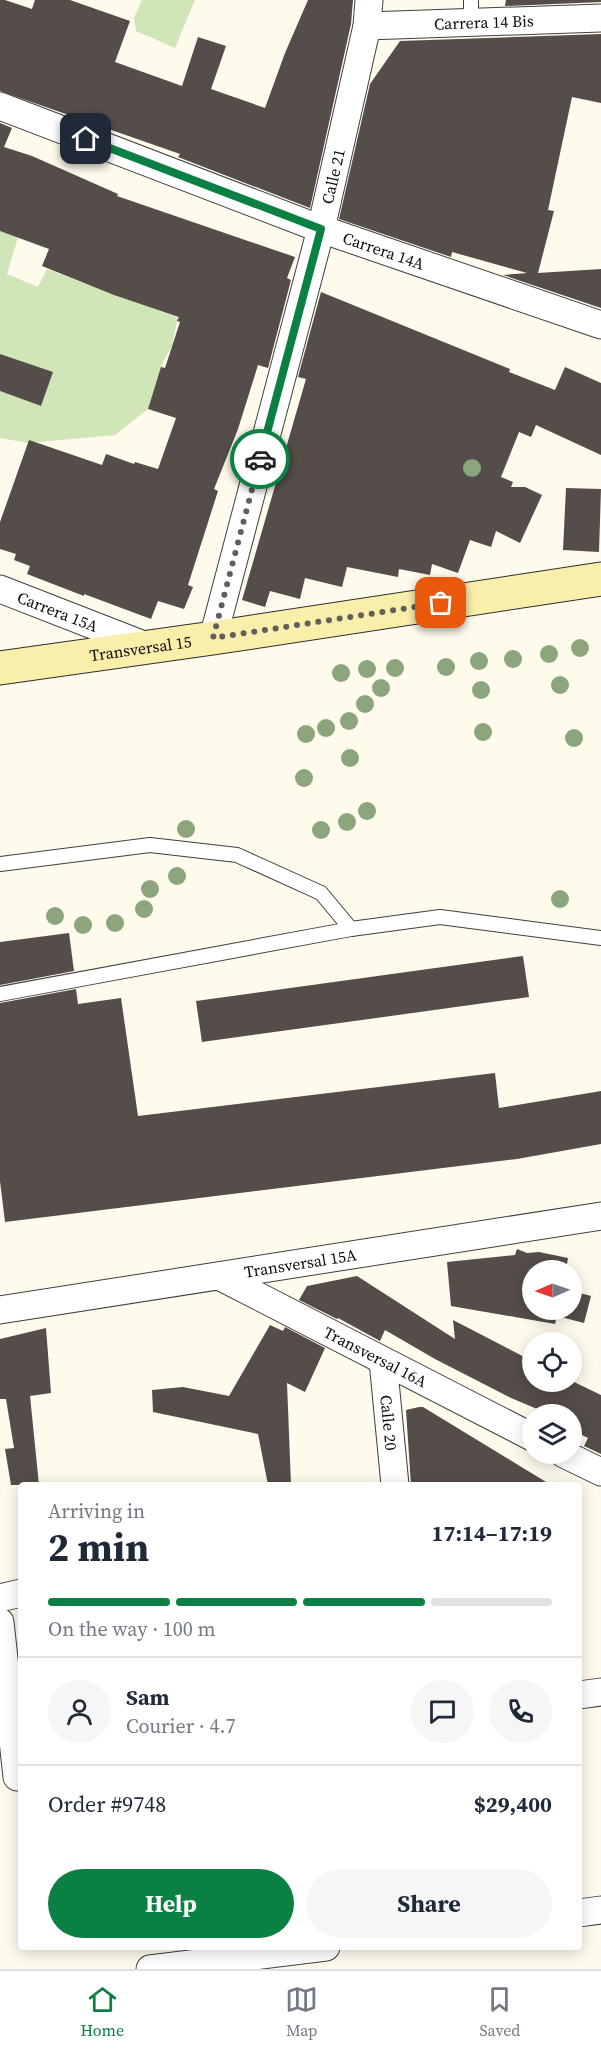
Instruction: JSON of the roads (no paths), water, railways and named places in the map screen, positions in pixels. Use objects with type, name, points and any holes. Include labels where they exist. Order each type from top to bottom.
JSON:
[{"type":"street","name":"Carrera 14 Bis","points":[[368,13],[471,11],[601,18]]},
{"type":"street","name":"Calle 21","points":[[213,638],[321,229],[368,13]]},
{"type":"street","name":"Carrera 14A","points":[[0,106],[321,229],[601,326]]},
{"type":"street","name":"Transversal 15","points":[[0,668],[601,579]]},
{"type":"street","name":"Carrera 15A","points":[[0,589],[149,647]]},
{"type":"street","name":"Transversal 15A","points":[[0,1310],[601,1216]]},
{"type":"street","name":"Transversal 16A","points":[[219,1276],[522,1432]]},
{"type":"street","name":"Calle 20","points":[[383,1360],[395,1482]]},
{"type":"street","points":[[582,1463],[601,1472]]},
{"type":"street","points":[[0,1598],[18,1594]]},
{"type":"street","points":[[0,1622],[13,1776]]},
{"type":"street","points":[[582,1695],[601,1692]]},
{"type":"street","points":[[582,1913],[601,1910]]},
{"type":"street","points":[[150,1969],[303,1950]]},
{"type":"street","points":[[327,1950],[330,1969]]},
{"type":"lane","points":[[0,864],[150,845],[237,855],[321,893],[351,929]]},
{"type":"lane","points":[[0,994],[351,929],[440,917],[601,938]]}]
